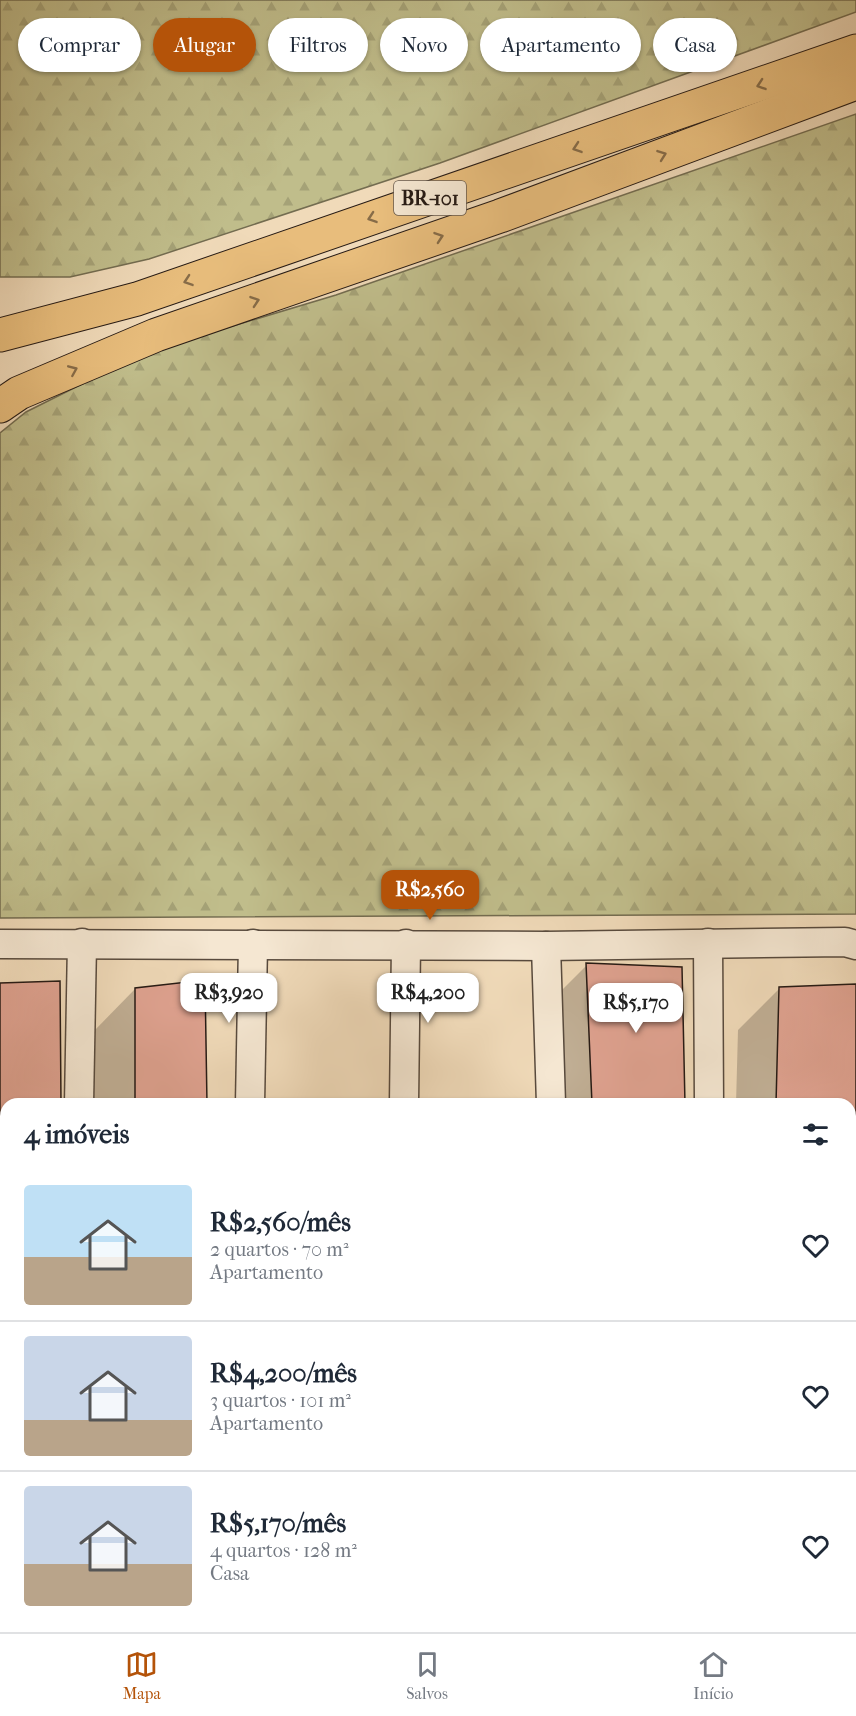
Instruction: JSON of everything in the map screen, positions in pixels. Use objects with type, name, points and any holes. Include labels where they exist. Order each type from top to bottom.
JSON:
[{"type":"highway","name":"BR-101","points":[[0,335],[137,298],[856,51]]},
{"type":"highway","name":"BR-101","points":[[0,405],[19,393],[156,335],[500,216],[856,83]]},
{"type":"street","points":[[0,944],[546,946],[845,942],[856,945]]},
{"type":"street","points":[[79,1098],[82,943]]},
{"type":"street","points":[[708,943],[709,1098]]},
{"type":"street","points":[[250,1098],[253,944]]},
{"type":"street","points":[[404,1098],[406,944]]},
{"type":"street","points":[[546,946],[551,1098]]},
{"type":"green space","points":[[0,0],[856,0],[856,12],[737,55],[737,18],[653,18],[653,72],[691,72],[440,163],[149,259],[70,277],[0,277]]},
{"type":"green space","points":[[856,114],[856,914],[0,918],[0,433],[26,412],[146,352],[336,295]]},
{"type":"building","points":[[586,963],[682,967],[685,1098],[592,1098]]},
{"type":"building","points":[[205,980],[207,1098],[135,1098],[135,988]]},
{"type":"building","points":[[60,981],[61,1098],[0,1098],[0,983]]},
{"type":"building","points":[[856,984],[856,1098],[776,1098],[779,987]]}]
